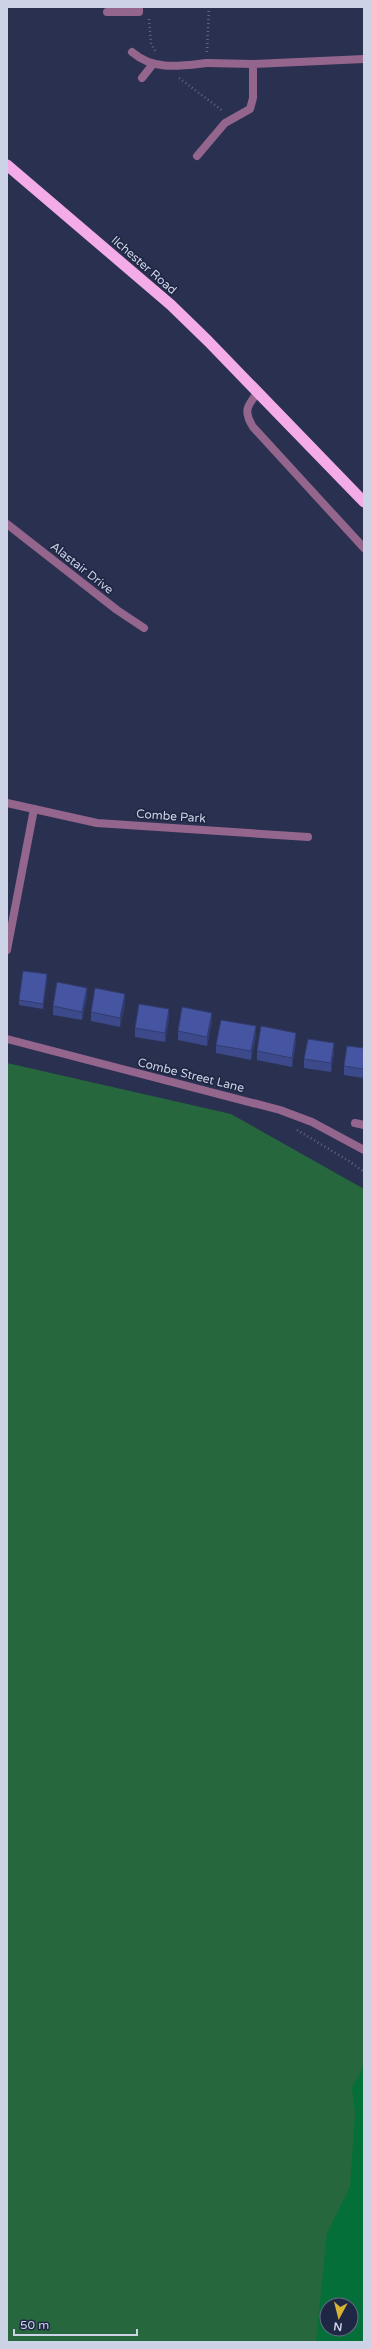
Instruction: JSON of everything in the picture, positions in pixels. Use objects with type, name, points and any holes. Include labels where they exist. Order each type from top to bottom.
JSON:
[{"type":"highway","name":"Ilchester Road","points":[[7,165],[166,301],[258,392],[364,502]]},
{"type":"street","points":[[107,12],[139,10]]},
{"type":"street","points":[[132,52],[142,61],[165,67],[207,63],[253,64],[364,59]]},
{"type":"street","points":[[142,78],[153,64]]},
{"type":"street","points":[[197,156],[225,123],[231,118],[250,109],[253,98],[253,64]]},
{"type":"street","points":[[258,392],[248,406],[247,417],[253,428],[364,548]]},
{"type":"street","name":"Alastair Drive","points":[[7,524],[117,610],[144,628]]},
{"type":"street","name":"Combe Park","points":[[7,803],[97,823],[308,837]]},
{"type":"street","points":[[7,950],[34,809]]},
{"type":"street","name":"Combe Street Lane","points":[[7,1039],[280,1110],[312,1122],[364,1150]]},
{"type":"street","points":[[355,1123],[364,1125]]},
{"type":"path","points":[[207,63],[210,7]]},
{"type":"path","points":[[139,10],[149,14],[151,44],[165,67],[231,118]]},
{"type":"path","points":[[280,1110],[299,1132],[349,1161],[364,1172]]},
{"type":"green space","points":[[7,1063],[231,1114],[364,1189],[364,2342],[7,2342]]},
{"type":"green space","points":[[364,2065],[364,2342],[316,2342],[319,2312],[319,2337],[359,2337],[359,2297],[321,2297],[327,2233],[350,2187],[355,2114],[352,2088]]},
{"type":"building","points":[[23,971],[47,974],[43,1004],[19,1000]]},
{"type":"building","points":[[57,982],[87,988],[82,1012],[53,1006]]},
{"type":"building","points":[[95,988],[125,994],[120,1018],[91,1012]]},
{"type":"building","points":[[139,1004],[169,1009],[165,1033],[135,1028]]},
{"type":"building","points":[[182,1007],[212,1013],[207,1037],[178,1031]]},
{"type":"building","points":[[221,1020],[256,1026],[251,1051],[216,1045]]},
{"type":"building","points":[[261,1026],[296,1033],[292,1058],[257,1051]]},
{"type":"building","points":[[308,1039],[334,1043],[331,1063],[304,1059]]},
{"type":"building","points":[[347,1046],[364,1048],[364,1069],[344,1066]]}]
